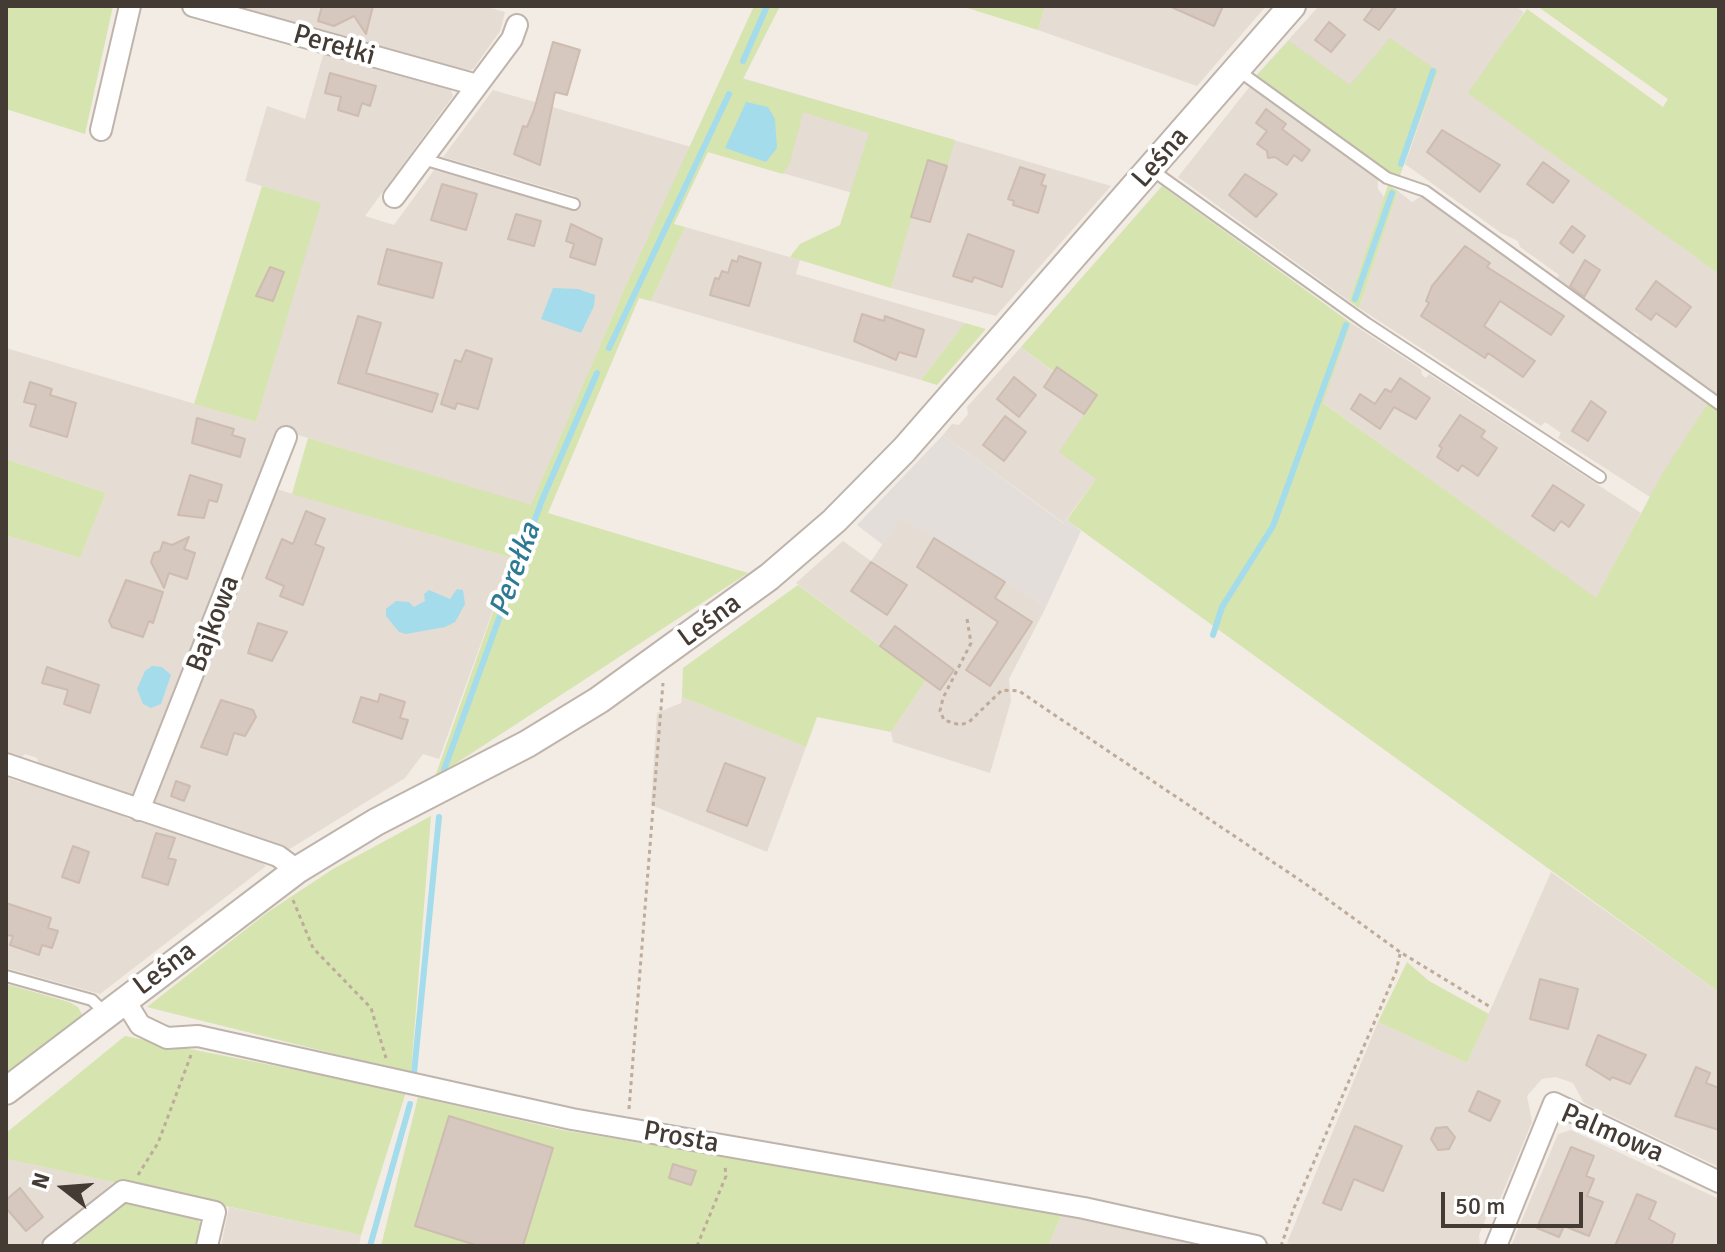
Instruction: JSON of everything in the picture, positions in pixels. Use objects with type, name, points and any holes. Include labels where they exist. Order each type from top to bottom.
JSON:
[{"type":"street","points":[[101,130],[130,6]]},
{"type":"street","name":"Perełki","points":[[193,6],[477,85]]},
{"type":"street","name":"Leśna","points":[[6,1091],[115,1007],[376,822],[527,744],[599,700],[769,577],[834,521],[896,459],[1152,170],[1292,6]]},
{"type":"street","points":[[394,197],[512,39],[517,25]]},
{"type":"street","name":"Bajkowa","points":[[139,810],[286,437]]},
{"type":"street","points":[[6,764],[278,856],[295,881]]},
{"type":"street","name":"Prosta","points":[[115,1007],[145,1030],[167,1038],[198,1036],[627,1129],[1084,1208],[1256,1246]]},
{"type":"street","name":"Palmowa","points":[[1496,1246],[1554,1103],[1719,1182]]},
{"type":"street","points":[[53,1246],[123,1191],[215,1212],[207,1246]]},
{"type":"lane","points":[[1237,70],[1387,178],[1425,191],[1719,404]]},
{"type":"lane","points":[[423,159],[574,204]]},
{"type":"lane","points":[[1152,170],[1366,323],[1600,477]]},
{"type":"lane","points":[[6,976],[115,1007]]},
{"type":"path","points":[[967,619],[971,643],[943,698],[940,711],[944,720],[960,725],[969,722],[1002,690],[1019,691],[1316,891],[1400,952],[1492,1008]]},
{"type":"path","points":[[627,1129],[657,713],[665,687],[658,674]]},
{"type":"path","points":[[295,881],[295,907],[313,948],[354,986],[371,1008],[391,1070],[401,1075],[405,1082]]},
{"type":"path","points":[[1281,1246],[1294,1208],[1396,972],[1400,952]]},
{"type":"path","points":[[123,1191],[145,1167],[158,1143],[198,1036]]},
{"type":"path","points":[[697,1246],[726,1176],[725,1146]]},
{"type":"shaded area","points":[[222,6],[483,6],[505,12],[500,31],[474,68],[462,74]]},
{"type":"shaded area","points":[[1045,6],[1266,6],[1197,86],[1038,30]]},
{"type":"shaded area","points":[[1319,6],[1515,6],[1524,12],[1497,53],[1532,138],[1719,274],[1719,397],[1640,340],[1638,334],[1622,327],[1556,280],[1559,275],[1520,247],[1518,241],[1501,233],[1405,164],[1438,71],[1392,176],[1255,77]]},
{"type":"shaded area","points":[[324,52],[450,88],[453,96],[365,216],[394,225],[434,170],[572,209],[575,196],[443,157],[493,90],[691,147],[623,292],[531,506],[282,430],[261,484],[256,483],[209,601],[214,604],[211,611],[205,612],[201,623],[204,628],[146,777],[131,797],[39,764],[37,758],[25,754],[21,758],[6,754],[6,535],[80,558],[106,493],[6,459],[6,348],[256,422],[320,203],[245,181],[267,106],[305,119]]},
{"type":"shaded area","points":[[742,78],[1111,186],[996,316],[891,288],[913,210],[708,152]]},
{"type":"shaded area","points":[[1251,85],[1378,178],[1378,189],[1384,197],[1349,301],[1178,177]]},
{"type":"shaded area","points":[[1398,191],[1412,202],[1422,196],[1708,403],[1650,497],[1558,438],[1561,433],[1545,422],[1541,426],[1359,308]]},
{"type":"shaded area","points":[[685,227],[800,260],[796,274],[965,323],[921,380],[651,301]]},
{"type":"shaded area","points":[[1351,323],[1421,369],[1426,378],[1429,374],[1641,513],[1596,599],[1322,402]]},
{"type":"shaded area","points":[[1021,347],[1053,372],[1057,367],[1097,395],[1096,479],[1064,523],[943,435],[952,424],[959,425],[968,414],[967,407]]},
{"type":"shaded area","points":[[943,435],[1063,523],[1067,520],[1081,531],[1046,607],[902,518],[883,545],[857,525]]},
{"type":"shaded area","points":[[276,489],[512,558],[439,759],[423,754],[405,778],[288,850],[210,825],[189,815],[152,806]]},
{"type":"shaded area","points":[[901,517],[1046,607],[1009,679],[1011,701],[990,773],[893,742],[891,732],[926,680],[796,583],[843,541],[871,561]]},
{"type":"shaded area","points":[[682,697],[806,747],[767,852],[651,805],[657,713],[681,703]]},
{"type":"shaded area","points":[[6,777],[19,782],[28,780],[114,809],[126,818],[249,853],[266,866],[100,994],[6,968]]},
{"type":"shaded area","points":[[1551,872],[1719,992],[1719,1167],[1584,1103],[1573,1083],[1556,1077],[1542,1079],[1527,1096],[1532,1122],[1493,1216],[1487,1216],[1479,1235],[1480,1246],[1299,1246],[1287,1243],[1378,1022],[1467,1063]]},
{"type":"shaded area","points":[[1571,1130],[1719,1199],[1719,1246],[1511,1246],[1558,1134]]},
{"type":"shaded area","points":[[6,1159],[114,1182],[37,1246],[6,1246]]},
{"type":"shaded area","points":[[229,1207],[361,1235],[359,1246],[221,1246]]},
{"type":"shaded area","points":[[1063,1212],[1198,1246],[1048,1246]]},
{"type":"green space","points":[[6,6],[113,6],[85,134],[6,109]]},
{"type":"green space","points":[[754,6],[780,6],[743,79],[955,140],[947,166],[928,161],[891,288],[790,257],[800,244],[840,225],[869,133],[803,112],[790,163],[783,174],[708,152],[674,224],[685,227],[651,301],[639,298],[548,513],[748,573],[435,777],[512,558],[292,494],[308,438],[531,505],[623,292]]},
{"type":"green space","points":[[961,6],[1045,6],[1038,30]]},
{"type":"green space","points":[[1537,6],[1719,6],[1719,274],[1468,93],[1527,9],[1663,107],[1668,99]]},
{"type":"green space","points":[[1390,38],[1438,71],[1399,178],[1255,77],[1289,41],[1350,85]]},
{"type":"green space","points":[[1388,185],[1398,191],[1359,308],[1349,301]]},
{"type":"green space","points":[[262,186],[321,203],[256,422],[194,404]]},
{"type":"green space","points":[[1162,186],[1351,323],[1323,403],[1596,598],[1662,474],[1708,403],[1719,411],[1719,992],[1067,520],[1096,479],[1059,452],[1097,395],[1054,372],[1021,347]]},
{"type":"green space","points":[[965,323],[986,329],[937,385],[921,380]]},
{"type":"green space","points":[[6,459],[106,493],[80,558],[6,535]]},
{"type":"green space","points":[[798,585],[926,680],[891,732],[817,717],[806,747],[682,697],[683,668]]},
{"type":"green space","points":[[431,816],[411,1073],[147,1007],[268,912],[333,869]]},
{"type":"green space","points":[[1407,962],[1429,981],[1489,1014],[1467,1063],[1378,1022]]},
{"type":"green space","points":[[6,984],[69,1002],[78,1007],[83,1016],[6,1076]]},
{"type":"green space","points":[[125,1036],[406,1092],[361,1235],[6,1159],[6,1133]]},
{"type":"green space","points":[[418,1097],[562,1130],[1063,1212],[1048,1246],[381,1246]]},
{"type":"green space","points":[[129,1199],[193,1213],[203,1227],[198,1246],[82,1246],[78,1242]]},
{"type":"water","points":[[746,102],[768,107],[775,119],[777,148],[766,162],[725,148]]},
{"type":"water","points":[[553,288],[578,289],[595,295],[594,306],[581,333],[541,319]]},
{"type":"water","points":[[457,589],[463,590],[465,604],[455,622],[445,627],[406,634],[399,632],[386,616],[386,609],[396,601],[409,602],[414,607],[425,601],[424,594],[429,590],[450,599]]},
{"type":"water","points":[[152,666],[162,667],[171,675],[161,704],[151,708],[143,704],[137,689],[145,671]]},
{"type":"building","points":[[322,6],[373,6],[366,34],[354,16],[334,26],[318,21]]},
{"type":"building","points":[[1169,6],[1223,6],[1214,26]]},
{"type":"building","points":[[1374,6],[1397,6],[1379,30],[1364,20]]},
{"type":"building","points":[[1329,22],[1345,35],[1331,52],[1315,40]]},
{"type":"building","points":[[553,42],[580,50],[567,95],[555,92],[540,165],[514,154],[523,126],[527,127],[534,110]]},
{"type":"building","points":[[330,73],[376,86],[370,106],[362,103],[358,116],[338,110],[341,97],[325,93]]},
{"type":"building","points":[[1266,109],[1286,124],[1282,129],[1310,150],[1302,161],[1294,155],[1287,165],[1275,157],[1268,158],[1267,151],[1257,144],[1267,131],[1256,123]]},
{"type":"building","points":[[1442,130],[1500,165],[1480,192],[1427,152]]},
{"type":"building","points":[[928,160],[947,166],[930,222],[911,217]]},
{"type":"building","points":[[1543,162],[1569,181],[1553,203],[1527,184]]},
{"type":"building","points":[[1020,167],[1045,175],[1041,185],[1046,186],[1038,213],[1013,205],[1014,201],[1008,199]]},
{"type":"building","points":[[1245,174],[1277,194],[1256,217],[1229,195]]},
{"type":"building","points":[[442,184],[477,194],[466,230],[431,220]]},
{"type":"building","points":[[516,214],[541,221],[534,246],[508,239]]},
{"type":"building","points":[[571,224],[602,239],[595,265],[570,257],[574,244],[566,241]]},
{"type":"building","points":[[1572,226],[1585,236],[1573,253],[1560,243]]},
{"type":"building","points":[[968,234],[1014,251],[1002,287],[974,277],[972,282],[953,276]]},
{"type":"building","points":[[1465,246],[1490,263],[1487,267],[1564,316],[1551,335],[1500,301],[1484,326],[1535,361],[1523,377],[1488,353],[1485,358],[1421,316],[1429,303],[1426,301],[1432,286]]},
{"type":"building","points":[[387,249],[442,263],[433,298],[378,284]]},
{"type":"building","points":[[739,256],[761,263],[749,306],[710,295],[715,278],[719,279],[722,271],[728,273],[732,260],[737,262]]},
{"type":"building","points":[[1585,260],[1600,270],[1584,297],[1570,286]]},
{"type":"building","points":[[270,267],[284,272],[273,301],[256,296]]},
{"type":"building","points":[[1656,281],[1691,307],[1676,327],[1656,313],[1651,320],[1636,309]]},
{"type":"building","points":[[862,314],[884,321],[885,316],[924,330],[916,357],[899,352],[896,360],[854,341]]},
{"type":"building","points":[[358,316],[381,323],[366,373],[438,394],[432,412],[338,383]]},
{"type":"building","points":[[466,350],[492,359],[478,409],[457,403],[455,409],[441,404],[455,360],[461,362]]},
{"type":"building","points":[[1057,367],[1097,395],[1084,414],[1044,387]]},
{"type":"building","points":[[1014,377],[1036,395],[1019,417],[997,399]]},
{"type":"building","points":[[1400,378],[1430,398],[1416,419],[1394,407],[1380,429],[1351,409],[1360,394],[1375,404],[1385,389],[1391,392]]},
{"type":"building","points":[[30,382],[52,389],[50,395],[76,403],[67,437],[30,426],[36,405],[24,402]]},
{"type":"building","points":[[1591,401],[1606,412],[1588,441],[1572,431]]},
{"type":"building","points":[[1460,415],[1485,431],[1481,437],[1497,448],[1478,476],[1462,465],[1458,471],[1437,457],[1442,448],[1439,446]]},
{"type":"building","points":[[1005,416],[1026,432],[1004,461],[983,445]]},
{"type":"building","points":[[197,418],[234,429],[232,435],[245,439],[240,457],[192,443]]},
{"type":"building","points":[[190,475],[222,485],[217,502],[209,500],[204,518],[178,515]]},
{"type":"building","points":[[1553,485],[1584,505],[1569,527],[1561,521],[1554,531],[1532,516]]},
{"type":"building","points":[[306,511],[325,519],[315,544],[324,548],[303,605],[280,596],[284,586],[266,578],[282,539],[293,544]]},
{"type":"building","points":[[189,537],[184,549],[195,553],[187,579],[169,573],[164,588],[151,562],[154,553],[160,551],[163,542],[172,545]]},
{"type":"building","points":[[934,538],[1005,582],[995,598],[1032,622],[990,686],[966,670],[998,622],[917,567]]},
{"type":"building","points":[[871,562],[907,585],[887,615],[851,591]]},
{"type":"building","points":[[126,580],[163,592],[153,623],[149,621],[143,637],[112,627],[109,621]]},
{"type":"building","points":[[258,623],[287,632],[272,661],[248,653]]},
{"type":"building","points":[[895,626],[954,670],[940,690],[880,646]]},
{"type":"building","points":[[47,667],[99,685],[90,713],[64,704],[68,690],[42,683]]},
{"type":"building","points":[[380,694],[405,702],[400,718],[408,720],[402,739],[353,722],[361,697],[378,702]]},
{"type":"building","points":[[221,700],[253,710],[256,717],[245,736],[234,733],[227,755],[201,747]]},
{"type":"building","points":[[725,763],[765,778],[747,826],[707,811]]},
{"type":"building","points":[[176,781],[190,786],[184,801],[171,796]]},
{"type":"building","points":[[156,833],[175,838],[168,858],[176,860],[168,885],[142,877]]},
{"type":"building","points":[[73,846],[89,852],[79,883],[62,877]]},
{"type":"building","points":[[6,903],[51,918],[48,928],[58,931],[52,948],[42,945],[39,955],[10,945],[13,936],[6,935]]},
{"type":"building","points":[[1540,979],[1578,989],[1568,1029],[1530,1019]]},
{"type":"building","points":[[1598,1035],[1646,1055],[1630,1084],[1612,1077],[1610,1080],[1586,1065]]},
{"type":"building","points":[[1696,1067],[1710,1073],[1706,1083],[1719,1088],[1719,1130],[1675,1116]]},
{"type":"building","points":[[1478,1091],[1500,1101],[1490,1121],[1469,1111]]},
{"type":"building","points":[[449,1116],[553,1148],[523,1246],[479,1246],[415,1226]]},
{"type":"building","points":[[1355,1126],[1402,1146],[1383,1191],[1354,1179],[1341,1210],[1323,1203]]},
{"type":"building","points":[[1447,1127],[1455,1137],[1449,1149],[1438,1150],[1431,1139],[1436,1128]]},
{"type":"building","points":[[1571,1147],[1594,1156],[1586,1176],[1594,1179],[1587,1196],[1603,1202],[1589,1236],[1564,1226],[1559,1237],[1537,1228]]},
{"type":"building","points":[[673,1164],[696,1171],[691,1185],[669,1178]]},
{"type":"building","points":[[20,1188],[43,1217],[26,1231],[6,1208],[6,1200]]},
{"type":"building","points":[[1637,1194],[1656,1202],[1649,1219],[1675,1234],[1671,1246],[1615,1246]]},
{"type":"waterway","name":"Perełka","points":[[743,61],[767,6]]},
{"type":"waterway","points":[[1401,164],[1433,71]]},
{"type":"waterway","name":"Perełka","points":[[609,348],[729,94]]},
{"type":"waterway","points":[[1355,299],[1392,193]]},
{"type":"waterway","points":[[1213,635],[1222,607],[1273,526],[1346,325]]},
{"type":"waterway","name":"Perełka","points":[[444,770],[542,500],[597,373]]},
{"type":"waterway","name":"Perełka","points":[[414,1073],[439,817]]},
{"type":"waterway","name":"Perełka","points":[[370,1246],[410,1104]]}]
